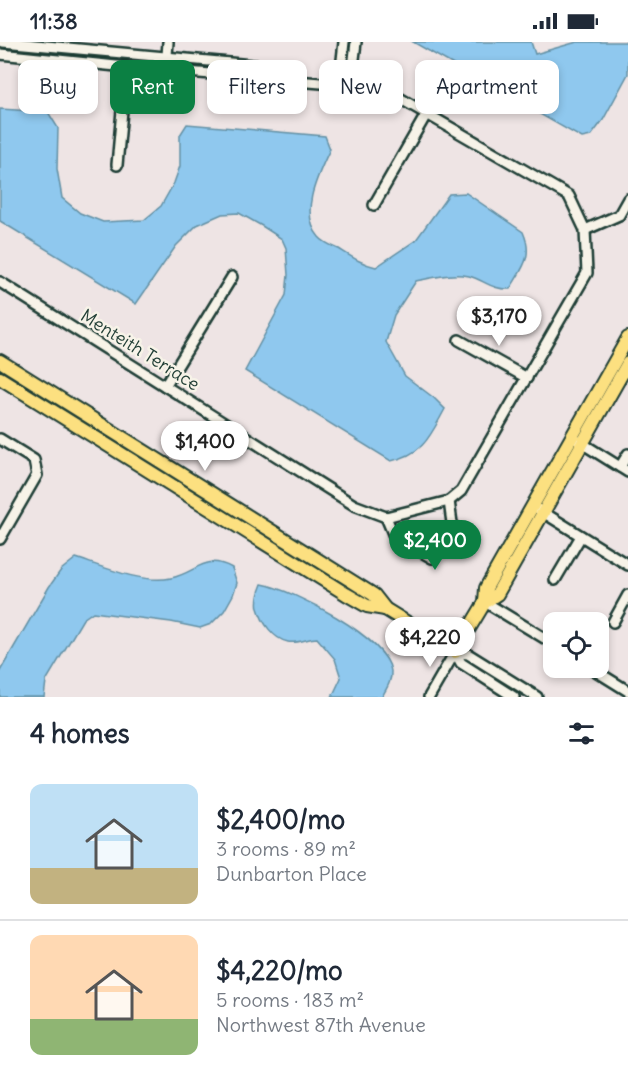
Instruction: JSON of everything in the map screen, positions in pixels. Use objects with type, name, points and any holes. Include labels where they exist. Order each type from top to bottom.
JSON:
[{"type":"main road","points":[[0,361],[374,595],[385,609],[455,652],[485,602],[497,594],[538,509],[626,347]]},
{"type":"main road","points":[[577,440],[628,363]]},
{"type":"main road","points":[[0,378],[367,606],[385,609]]},
{"type":"street","points":[[3,42],[212,60]]},
{"type":"street","points":[[167,56],[168,42]]},
{"type":"street","points":[[342,60],[344,42]]},
{"type":"street","points":[[354,60],[356,42]]},
{"type":"street","points":[[0,54],[58,60],[59,48]]},
{"type":"street","points":[[117,165],[122,114]]},
{"type":"street","points":[[374,205],[426,114]]},
{"type":"street","points":[[429,114],[569,196],[585,230],[587,273],[461,491],[449,501],[386,517],[394,536],[432,558],[452,523],[449,501]]},
{"type":"street","points":[[585,230],[619,215],[628,199]]},
{"type":"street","points":[[165,386],[232,278]]},
{"type":"street","name":"Menteith Terrace","points":[[0,282],[354,505],[386,517]]},
{"type":"street","points":[[459,340],[527,378]]},
{"type":"street","points":[[0,439],[34,460],[37,475],[0,538]]},
{"type":"street","points":[[577,440],[624,470],[628,454]]},
{"type":"street","points":[[538,509],[628,565]]},
{"type":"street","points":[[555,580],[580,536]]},
{"type":"street","points":[[613,622],[628,596]]},
{"type":"street","points":[[485,602],[543,637]]},
{"type":"street","points":[[429,697],[455,652]]},
{"type":"street","points":[[455,652],[461,663],[514,697]]},
{"type":"street","points":[[455,652],[468,654],[537,697]]},
{"type":"street","points":[[607,678],[628,691]]},
{"type":"water","points":[[413,42],[531,42],[535,54],[577,42],[628,42],[628,74],[603,120],[591,136],[582,138],[540,114],[559,114],[559,60],[445,60]]},
{"type":"water","points":[[0,109],[18,110],[18,114],[49,114],[58,128],[57,169],[62,198],[80,213],[103,222],[144,220],[161,206],[174,183],[180,166],[180,135],[187,124],[325,136],[330,149],[312,193],[310,216],[313,227],[326,243],[362,262],[376,267],[416,240],[449,194],[466,193],[523,232],[527,255],[510,289],[498,288],[463,275],[416,281],[394,315],[386,342],[405,376],[445,409],[419,449],[391,461],[245,371],[286,295],[288,275],[286,248],[282,239],[262,226],[239,213],[222,214],[197,225],[176,246],[136,304],[0,221]]},
{"type":"water","points":[[76,558],[123,574],[148,579],[171,578],[214,562],[232,568],[237,583],[224,611],[211,624],[200,628],[93,612],[83,619],[46,681],[44,697],[0,697],[0,671],[49,587],[61,570]]},
{"type":"water","points":[[262,584],[295,595],[315,605],[356,630],[373,644],[385,658],[391,671],[390,682],[382,697],[332,697],[341,678],[335,659],[317,638],[291,642],[273,634],[262,619],[258,608]]}]
